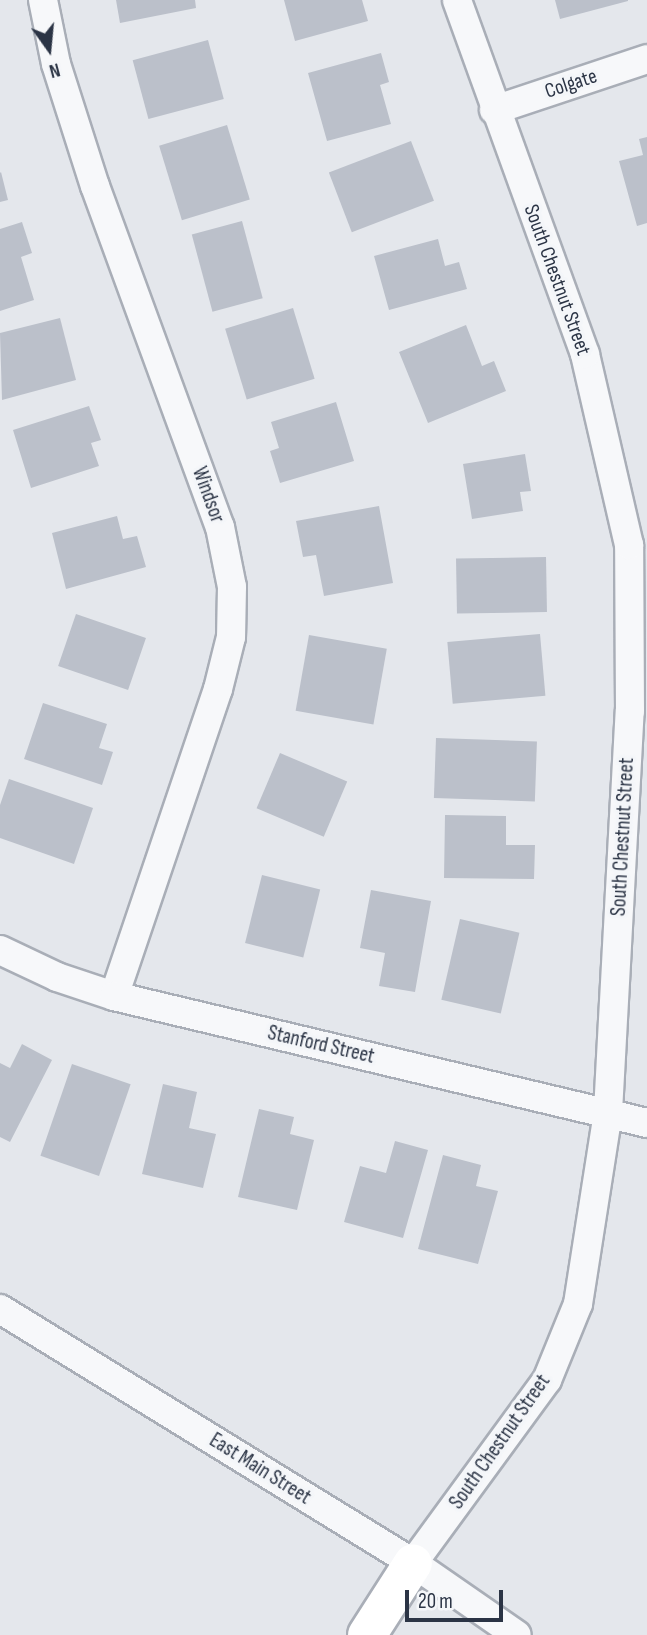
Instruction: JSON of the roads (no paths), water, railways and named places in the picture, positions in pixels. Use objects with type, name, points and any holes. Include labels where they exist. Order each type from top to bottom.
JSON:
[{"type":"street","name":"Windsor","points":[[43,0],[56,64],[94,186],[220,527],[232,587],[231,637],[218,689],[114,996]]},
{"type":"street","name":"South Chestnut Street","points":[[367,1635],[413,1563],[547,1380],[578,1304],[608,1112],[639,712],[629,545],[585,354],[457,0]]},
{"type":"street","name":"Colgate","points":[[495,110],[647,59]]},
{"type":"street","name":"Stanford Street","points":[[0,950],[57,977],[114,996],[647,1123]]},
{"type":"street","name":"East Main Street","points":[[0,1309],[413,1563],[517,1635]]}]
